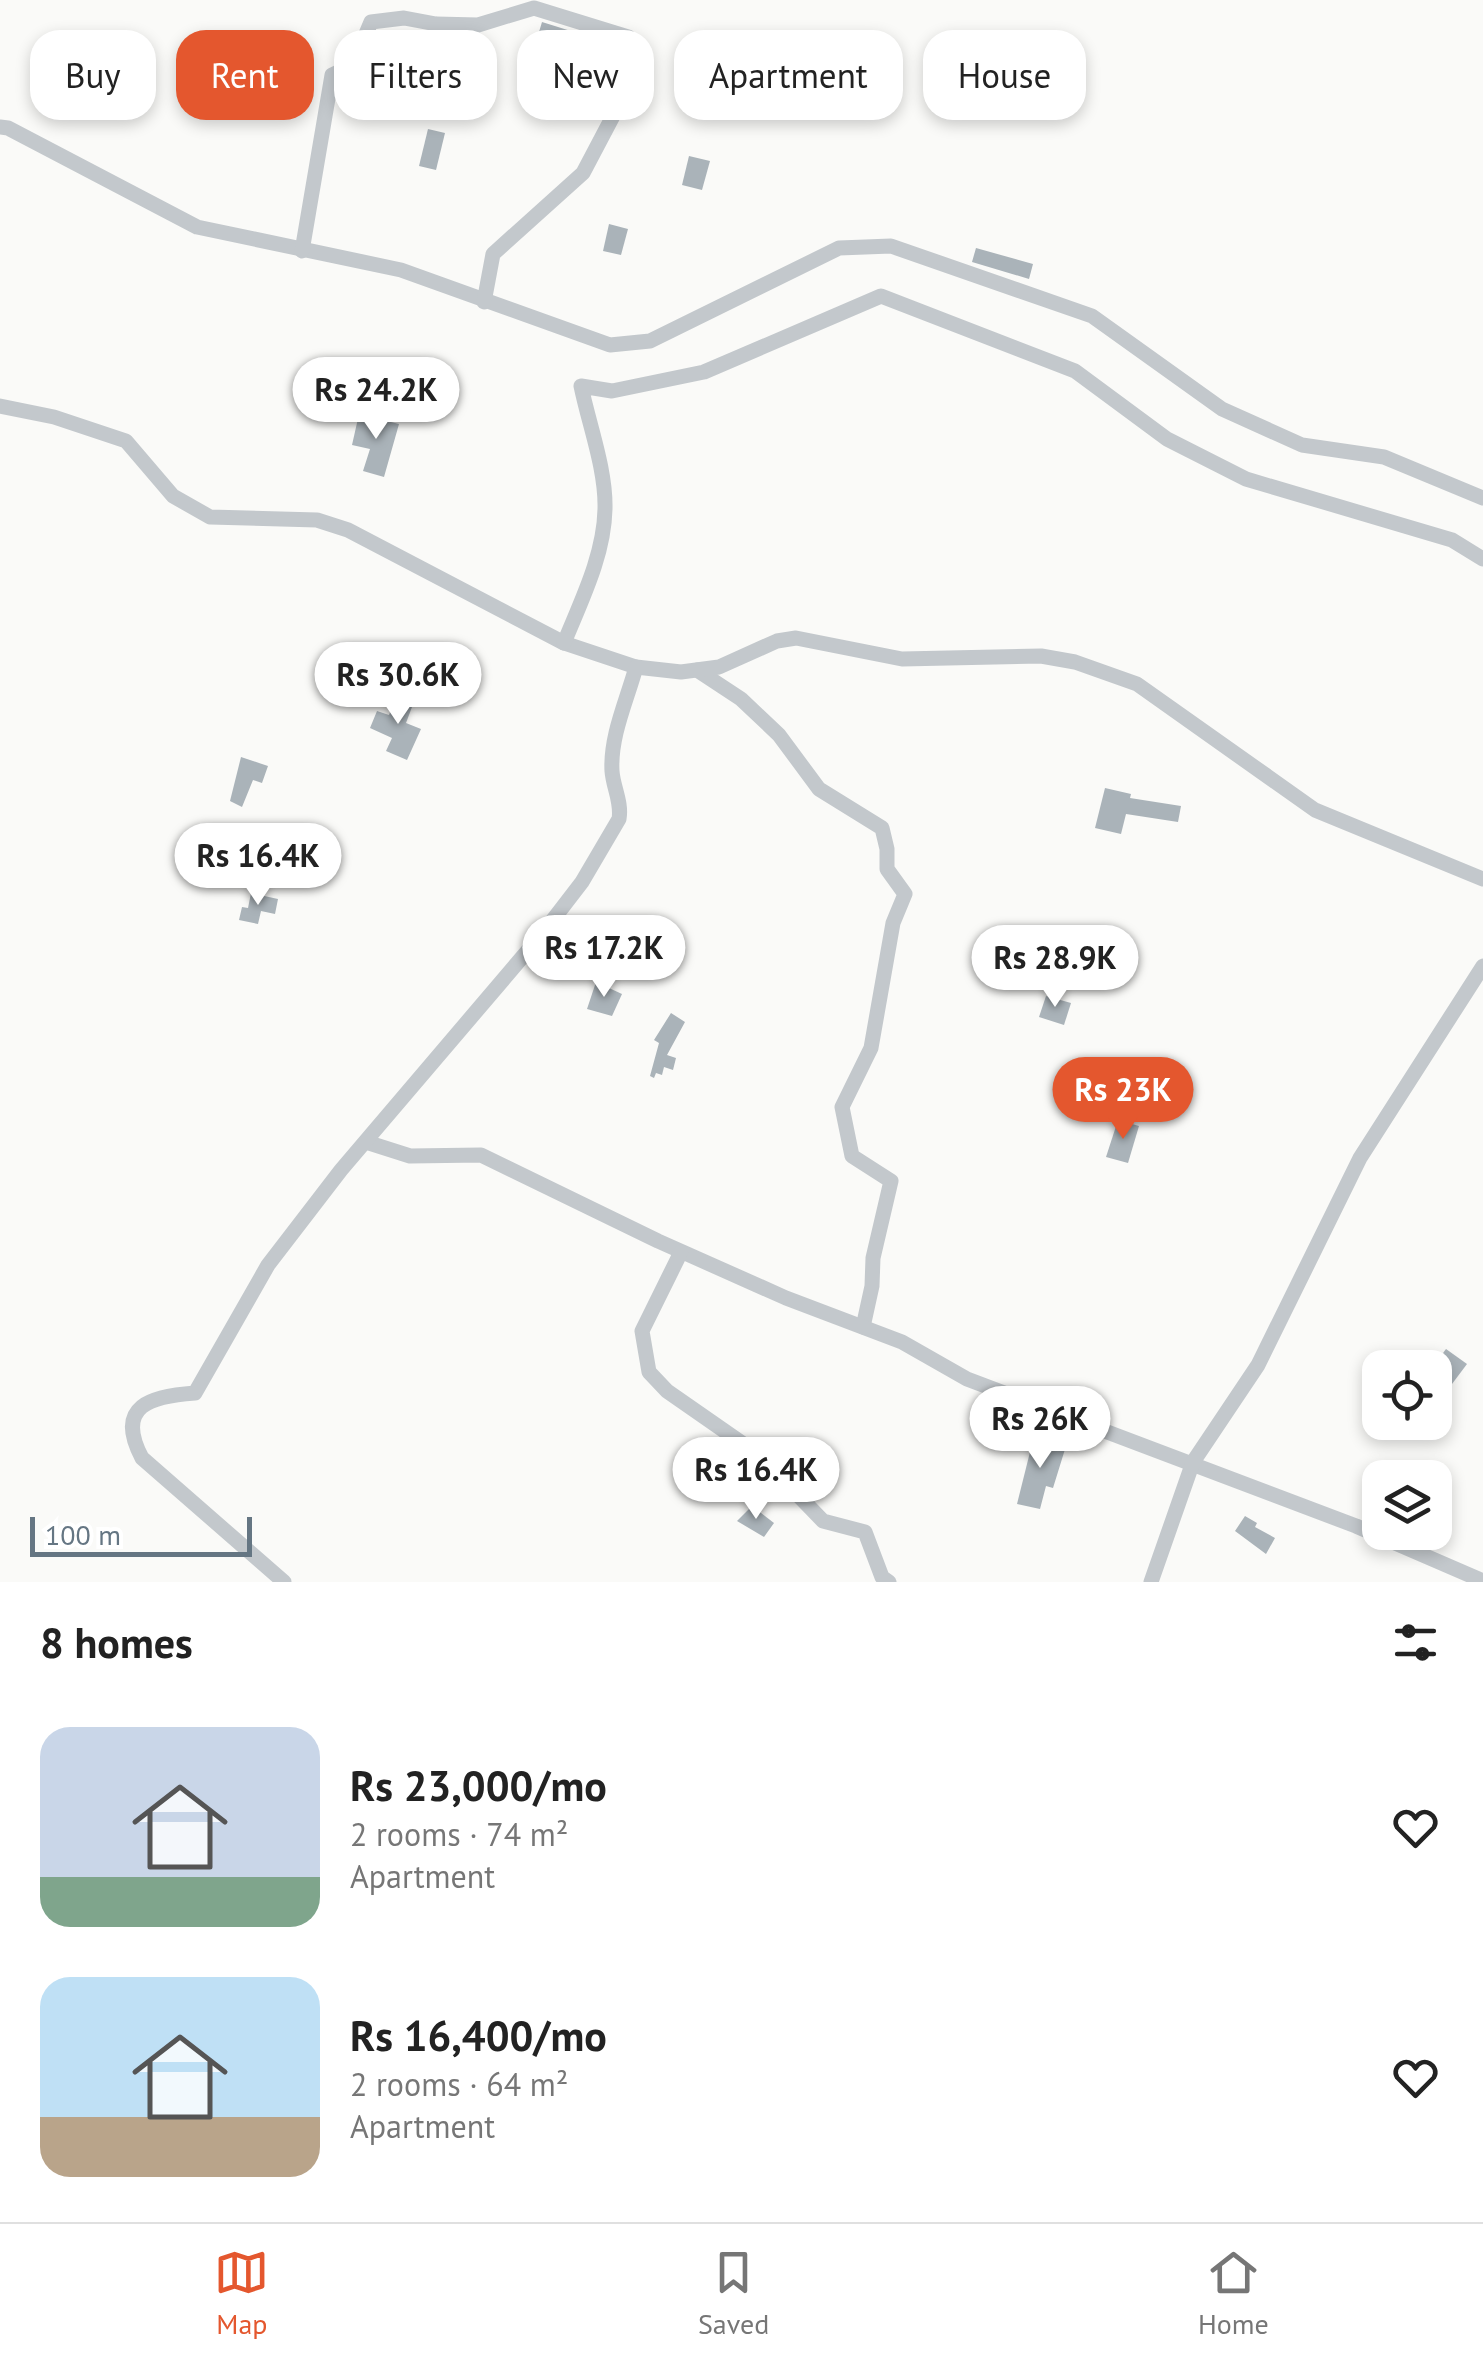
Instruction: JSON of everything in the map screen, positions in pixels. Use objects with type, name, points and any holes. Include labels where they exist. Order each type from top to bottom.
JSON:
[{"type":"street","points":[[302,251],[332,75],[354,65],[372,22],[404,18],[478,25],[534,8],[628,38],[622,99],[584,173],[493,254],[484,302]]},
{"type":"street","points":[[0,127],[197,226],[401,270],[610,346],[650,341],[838,248],[891,246],[1092,316],[1222,409],[1302,445],[1384,457],[1483,498]]},
{"type":"street","points":[[564,644],[593,573],[606,512],[581,386],[612,391],[704,372],[881,296],[1075,371],[1167,439],[1246,479],[1452,540],[1483,558]]},
{"type":"street","points":[[0,406],[126,441],[173,496],[210,518],[317,520],[348,530],[564,644],[636,667],[681,672],[719,667],[776,641],[796,638],[902,659],[1040,656],[1074,662],[1138,684],[1316,810],[1483,879]]},
{"type":"street","points":[[284,1582],[142,1458],[134,1443],[137,1411],[148,1399],[195,1393],[268,1265],[582,882],[621,809],[612,773],[613,746],[636,667]]},
{"type":"street","points":[[698,670],[742,698],[779,734],[819,789],[882,828],[886,869],[905,894],[893,923],[872,1048],[842,1107],[852,1156],[891,1182],[872,1258],[872,1286],[863,1327]]},
{"type":"street","points":[[1151,1582],[1192,1462],[1258,1364],[1360,1158],[1483,966]]},
{"type":"street","points":[[366,1142],[410,1156],[482,1155],[681,1252],[786,1298],[902,1342],[967,1379],[1356,1526],[1483,1581]]},
{"type":"street","points":[[681,1252],[642,1332],[649,1372],[667,1391],[759,1454],[823,1521],[864,1532],[882,1577],[889,1582]]},
{"type":"building","points":[[542,22],[568,30],[540,30]]},
{"type":"building","points":[[428,129],[445,133],[436,170],[419,166]]},
{"type":"building","points":[[689,156],[710,161],[702,190],[682,185]]},
{"type":"building","points":[[609,224],[628,229],[621,255],[603,251]]},
{"type":"building","points":[[976,248],[1033,264],[1029,279],[972,262]]},
{"type":"building","points":[[359,414],[399,424],[384,477],[363,471],[370,449],[352,445]]},
{"type":"building","points":[[398,692],[415,699],[406,723],[421,729],[407,760],[386,751],[392,738],[370,728],[377,711],[389,715]]},
{"type":"building","points":[[241,757],[268,766],[262,783],[253,780],[242,807],[230,801]]},
{"type":"building","points":[[1105,788],[1131,794],[1130,798],[1181,806],[1178,822],[1126,814],[1121,834],[1095,828]]},
{"type":"building","points":[[251,893],[278,899],[275,914],[261,911],[258,924],[239,920],[242,907],[248,908]]},
{"type":"building","points":[[618,942],[643,949],[636,970],[612,962]]},
{"type":"building","points":[[596,982],[622,994],[612,1016],[587,1009]]},
{"type":"building","points":[[1046,996],[1071,1003],[1064,1025],[1039,1017]]},
{"type":"building","points":[[671,1013],[685,1022],[667,1055],[676,1058],[673,1070],[664,1067],[662,1075],[656,1073],[654,1078],[650,1076],[659,1043],[654,1040]]},
{"type":"building","points":[[1118,1120],[1139,1126],[1128,1163],[1106,1157]]},
{"type":"building","points":[[1452,1353],[1467,1364],[1452,1384]]},
{"type":"building","points":[[1034,1436],[1066,1446],[1053,1488],[1046,1486],[1040,1509],[1017,1504]]},
{"type":"building","points":[[752,1506],[774,1523],[764,1537],[737,1521]]},
{"type":"building","points":[[1245,1516],[1275,1538],[1266,1554],[1235,1531]]}]
